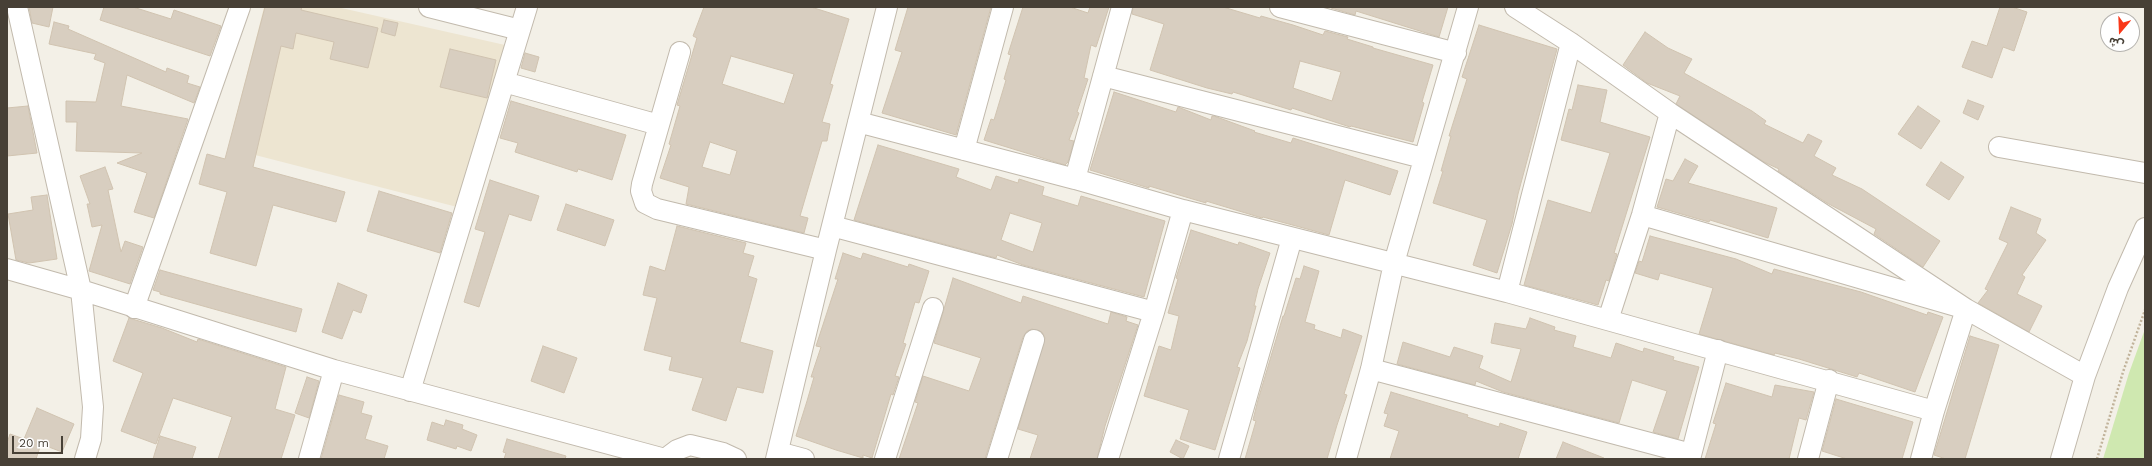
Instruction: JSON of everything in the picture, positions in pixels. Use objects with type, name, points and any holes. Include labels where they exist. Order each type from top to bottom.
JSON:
[{"type":"street","points":[[18,7],[81,290],[92,408],[91,440],[85,459]]},
{"type":"street","points":[[134,308],[240,7]]},
{"type":"street","points":[[429,7],[520,30]]},
{"type":"street","points":[[410,391],[527,7]]},
{"type":"street","points":[[804,459],[777,455],[886,7]]},
{"type":"street","points":[[964,150],[1003,7]]},
{"type":"street","points":[[1075,178],[1122,7]]},
{"type":"street","points":[[1280,7],[1456,53]]},
{"type":"street","points":[[1346,459],[1372,369],[1394,263],[1423,158],[1456,53],[1468,7]]},
{"type":"street","points":[[1515,7],[1670,113],[1966,309],[2085,376]]},
{"type":"street","points":[[1507,292],[1571,44]]},
{"type":"street","points":[[680,52],[641,191],[642,198],[651,207],[826,250]]},
{"type":"street","points":[[1103,76],[1423,158]]},
{"type":"street","points":[[504,82],[659,125]]},
{"type":"street","points":[[1608,320],[1642,215],[1670,113]]},
{"type":"street","points":[[858,122],[1075,178],[1183,210],[1507,292],[1828,380],[1934,411]]},
{"type":"street","points":[[1999,147],[2145,174]]},
{"type":"street","points":[[1108,459],[1154,312],[1183,210]]},
{"type":"street","points":[[1642,215],[1966,309]]},
{"type":"street","points":[[832,226],[1154,312]]},
{"type":"street","points":[[2062,459],[2085,376],[2118,288],[2145,228]]},
{"type":"street","points":[[1229,459],[1292,238]]},
{"type":"street","points":[[7,269],[81,290],[334,370],[623,454],[665,459],[677,450],[690,445],[723,453],[736,459]]},
{"type":"street","points":[[885,459],[933,308]]},
{"type":"street","points":[[1921,459],[1934,411],[1966,309]]},
{"type":"street","points":[[997,459],[1034,340]]},
{"type":"street","points":[[1372,369],[1691,457],[1718,350]]},
{"type":"street","points":[[309,459],[334,370]]},
{"type":"street","points":[[1808,459],[1828,380]]},
{"type":"path","points":[[2097,459],[2123,372],[2145,310]]},
{"type":"shaded area","points":[[264,7],[337,7],[505,45],[461,208],[228,148]]},
{"type":"green space","points":[[2145,329],[2145,459],[2103,459],[2129,373]]},
{"type":"building","points":[[29,7],[53,7],[49,27],[32,23]]},
{"type":"building","points":[[104,7],[133,7],[171,19],[174,10],[221,26],[210,56],[100,20]]},
{"type":"building","points":[[265,7],[302,7],[301,10],[378,28],[368,68],[330,59],[334,42],[296,33],[293,49],[281,46],[253,167],[345,192],[336,222],[273,205],[256,266],[210,253],[227,192],[199,184],[207,154],[225,159]]},
{"type":"building","points":[[704,7],[811,7],[849,19],[830,84],[833,85],[822,122],[830,124],[827,141],[822,141],[800,216],[808,218],[804,233],[686,204],[689,187],[660,178],[671,145],[669,144],[680,106],[677,105],[697,38],[693,36]],"holes":[[[731,56],[794,74],[784,104],[722,84]],[[710,142],[737,151],[730,175],[702,167]]]},
{"type":"building","points":[[908,7],[991,7],[956,135],[882,113],[902,52],[895,50]]},
{"type":"building","points":[[1023,7],[1070,7],[1088,13],[1090,7],[1109,7],[1096,47],[1091,45],[1084,78],[1088,79],[1077,112],[1079,113],[1069,140],[1074,141],[1068,162],[1065,165],[984,140],[991,119],[994,120],[1006,80],[1004,79],[1011,55],[1008,54]]},
{"type":"building","points":[[1133,7],[1223,7],[1260,18],[1261,16],[1323,35],[1325,31],[1348,37],[1347,39],[1373,48],[1433,65],[1422,102],[1424,103],[1413,142],[1351,126],[1350,127],[1292,108],[1291,110],[1233,92],[1232,94],[1207,88],[1150,70],[1164,24],[1132,14]],"holes":[[[1300,61],[1341,72],[1332,101],[1293,88]]]},
{"type":"building","points":[[1448,7],[1439,37],[1356,11],[1355,15],[1331,8]]},
{"type":"building","points":[[2000,7],[2012,7],[2027,12],[2014,51],[2003,47],[1992,78],[1962,67],[1972,41],[1987,46]]},
{"type":"building","points":[[384,20],[398,23],[395,36],[381,32]]},
{"type":"building","points":[[54,22],[69,26],[68,29],[166,72],[167,68],[189,76],[187,83],[200,87],[194,103],[127,75],[121,106],[188,119],[154,218],[134,212],[147,173],[117,163],[142,153],[76,151],[77,122],[66,122],[66,101],[96,102],[105,63],[94,59],[96,54],[49,44]]},
{"type":"building","points":[[1479,25],[1557,49],[1518,194],[1512,224],[1497,273],[1473,265],[1487,220],[1433,203],[1443,171],[1441,171],[1451,136],[1449,136],[1467,79],[1462,77]]},
{"type":"building","points":[[1645,32],[1668,48],[1692,59],[1684,73],[1752,111],[1766,121],[1764,124],[1803,143],[1808,134],[1822,141],[1814,156],[1836,168],[1832,175],[1862,189],[1940,241],[1923,267],[1874,234],[1876,229],[1827,203],[1778,171],[1779,169],[1764,162],[1676,104],[1680,96],[1647,83],[1623,65]]},
{"type":"building","points":[[450,49],[496,60],[487,98],[440,87]]},
{"type":"building","points":[[525,53],[539,57],[535,72],[521,68]]},
{"type":"building","points":[[1578,85],[1607,90],[1600,122],[1650,137],[1614,253],[1617,254],[1609,281],[1606,280],[1598,305],[1524,285],[1548,200],[1591,213],[1610,153],[1561,140],[1569,109],[1572,110]]},
{"type":"building","points":[[1114,92],[1176,112],[1178,107],[1211,120],[1212,116],[1214,116],[1255,131],[1254,132],[1291,143],[1293,138],[1398,171],[1390,195],[1345,180],[1329,235],[1263,217],[1262,218],[1206,201],[1206,203],[1149,186],[1149,188],[1090,170]]},
{"type":"building","points":[[1968,100],[1984,106],[1978,120],[1963,113]]},
{"type":"building","points":[[511,101],[626,135],[612,180],[578,169],[577,172],[515,152],[518,143],[500,138]]},
{"type":"building","points":[[28,106],[37,153],[7,156],[7,108]]},
{"type":"building","points":[[1918,106],[1940,121],[1921,149],[1898,134]]},
{"type":"building","points":[[878,145],[959,169],[956,177],[991,190],[996,176],[1018,183],[1019,179],[1044,187],[1042,195],[1078,206],[1081,196],[1165,221],[1144,297],[1023,265],[997,255],[996,258],[854,220]],"holes":[[[1010,213],[1042,223],[1033,252],[1001,240]]]},
{"type":"building","points":[[1685,159],[1698,166],[1688,183],[1777,208],[1768,238],[1710,220],[1709,222],[1657,207],[1666,179],[1673,181]]},
{"type":"building","points":[[1941,162],[1964,177],[1949,200],[1926,185]]},
{"type":"building","points":[[105,167],[113,189],[108,190],[121,252],[125,241],[143,247],[130,284],[89,271],[102,225],[92,227],[87,204],[90,204],[80,176]]},
{"type":"building","points":[[490,180],[539,196],[531,221],[509,214],[479,307],[464,302],[485,232],[475,229]]},
{"type":"building","points":[[379,191],[452,213],[440,253],[367,231]]},
{"type":"building","points":[[47,195],[57,259],[29,263],[16,260],[8,214],[33,210],[31,197]]},
{"type":"building","points":[[566,204],[614,220],[605,246],[557,230]]},
{"type":"building","points":[[2011,207],[2041,219],[2036,233],[2046,240],[2022,275],[2025,277],[2017,294],[2042,306],[2029,332],[1978,303],[1988,290],[1985,289],[2008,243],[1999,239]]},
{"type":"building","points":[[677,226],[746,243],[743,253],[754,256],[748,276],[757,279],[740,342],[773,351],[763,393],[737,387],[726,421],[692,410],[703,378],[669,370],[672,357],[644,350],[657,298],[643,295],[650,266],[665,271]]},
{"type":"building","points":[[1191,230],[1238,245],[1239,242],[1270,253],[1258,289],[1254,306],[1256,306],[1247,341],[1237,367],[1240,368],[1215,450],[1180,439],[1189,410],[1144,396],[1159,346],[1171,350],[1179,316],[1168,313],[1178,279],[1176,278]]},
{"type":"building","points":[[1650,236],[1736,259],[1772,274],[1774,269],[1861,292],[1927,315],[1928,312],[1943,317],[1915,392],[1859,373],[1857,377],[1799,359],[1775,353],[1774,355],[1699,334],[1713,288],[1660,273],[1658,280],[1635,273],[1639,261],[1642,262]]},
{"type":"building","points":[[843,253],[861,259],[863,253],[908,267],[909,264],[929,271],[919,303],[915,302],[903,343],[906,344],[895,376],[899,377],[893,395],[891,394],[872,458],[863,455],[863,458],[796,436],[814,377],[811,377],[821,347],[816,346],[838,279],[835,279]]},
{"type":"building","points":[[1304,266],[1319,271],[1305,322],[1315,325],[1314,329],[1341,338],[1343,329],[1362,336],[1344,394],[1347,395],[1327,459],[1245,459],[1256,421],[1253,420],[1258,400],[1283,316],[1296,278],[1300,279]]},
{"type":"building","points":[[160,270],[302,309],[296,332],[160,294],[160,292],[153,290]]},
{"type":"building","points":[[953,278],[1021,303],[1023,296],[1108,324],[1111,312],[1127,317],[1126,321],[1138,325],[1105,426],[1097,459],[1030,459],[1038,435],[1018,429],[1045,338],[1042,332],[1032,329],[1027,331],[1023,337],[985,459],[899,459],[918,403],[915,402],[923,376],[969,391],[981,358],[934,343]]},
{"type":"building","points":[[338,283],[367,295],[361,313],[353,310],[342,339],[322,332]]},
{"type":"building","points":[[129,318],[162,328],[197,342],[198,339],[286,367],[275,409],[295,415],[281,459],[218,459],[232,417],[173,398],[156,444],[121,431],[143,373],[113,361]]},
{"type":"building","points":[[1530,318],[1555,327],[1554,330],[1576,336],[1573,347],[1611,358],[1616,343],[1643,352],[1644,348],[1674,357],[1673,360],[1699,367],[1678,439],[1653,432],[1667,391],[1632,380],[1619,423],[1503,392],[1476,381],[1475,385],[1397,364],[1403,342],[1450,357],[1454,347],[1483,356],[1479,368],[1511,382],[1521,349],[1491,343],[1495,323],[1526,329]]},
{"type":"building","points":[[1970,336],[1999,345],[1965,459],[1946,459],[1934,455]]},
{"type":"building","points":[[543,346],[577,358],[564,393],[531,381]]},
{"type":"building","points":[[307,377],[319,381],[309,418],[295,413]]},
{"type":"building","points":[[1726,383],[1772,397],[1775,385],[1814,392],[1806,420],[1799,418],[1789,459],[1705,459],[1716,424],[1713,423]]},
{"type":"building","points":[[1391,392],[1468,415],[1467,417],[1499,427],[1500,423],[1527,432],[1518,459],[1390,459],[1399,431],[1384,426],[1388,414],[1384,413]]},
{"type":"building","points":[[339,395],[364,402],[361,413],[372,416],[365,439],[388,446],[384,459],[321,459]]},
{"type":"building","points":[[1836,399],[1913,422],[1902,459],[1847,459],[1822,451]]},
{"type":"building","points":[[37,408],[74,424],[62,452],[41,444],[36,459],[7,459],[7,443],[10,434],[24,439]]},
{"type":"building","points":[[446,420],[463,425],[462,429],[477,435],[471,451],[457,446],[456,449],[427,440],[432,422],[444,426]]},
{"type":"building","points":[[160,436],[196,447],[192,459],[153,459]]},
{"type":"building","points":[[507,439],[566,456],[565,459],[504,459],[506,453],[503,452]]},
{"type":"building","points":[[1176,440],[1189,446],[1183,459],[1170,452]]},
{"type":"building","points":[[1563,442],[1604,458],[1604,459],[1556,459]]}]
